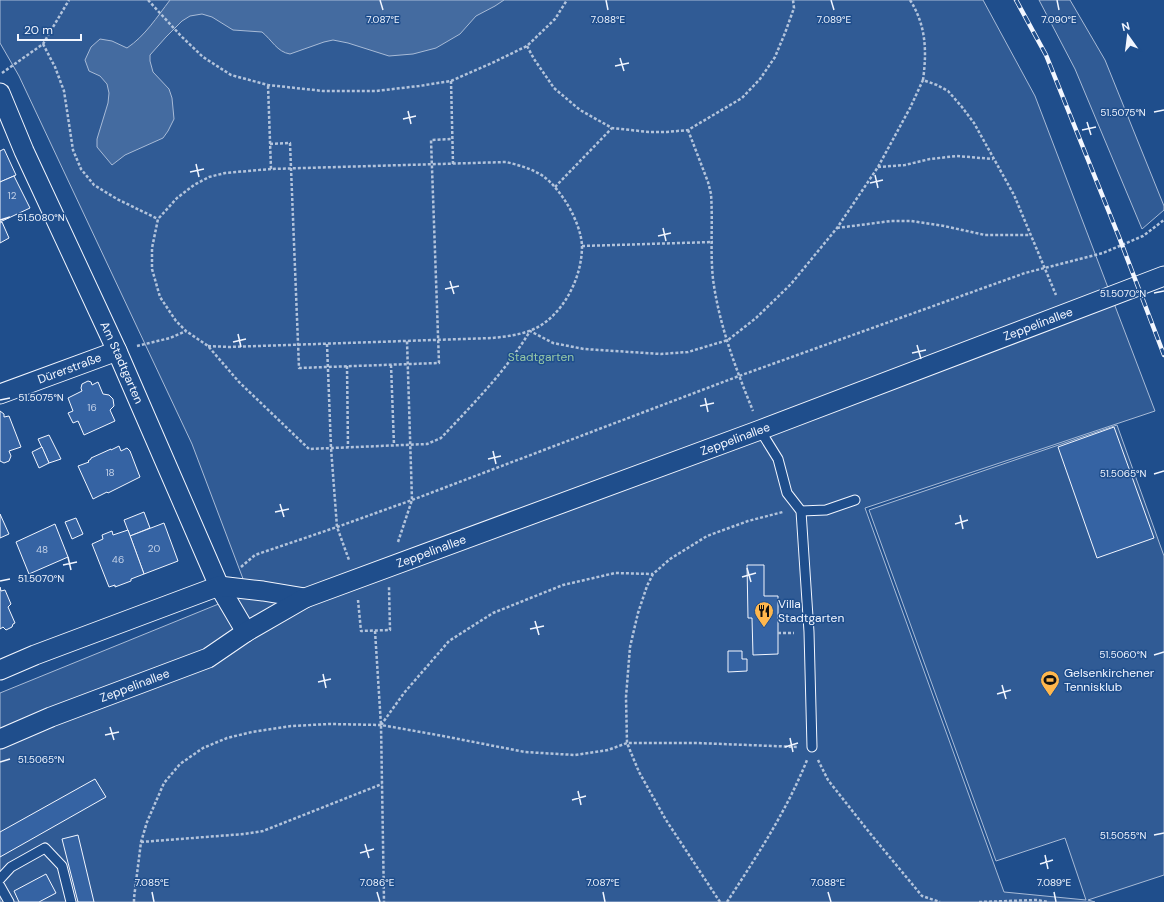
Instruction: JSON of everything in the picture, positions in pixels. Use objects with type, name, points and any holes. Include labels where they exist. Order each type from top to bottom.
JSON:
[{"type":"street","name":"Am Stadtgarten","points":[[0,93],[24,151],[117,351],[219,586],[246,632]]},
{"type":"street","name":"Zeppelinallee","points":[[0,739],[208,658],[246,632],[305,598],[760,430],[1164,276]]},
{"type":"street","name":"Dürerstraße","points":[[0,394],[117,351]]},
{"type":"street","points":[[0,670],[35,655],[219,586],[263,590],[305,598]]},
{"type":"lane","points":[[760,430],[778,459],[787,493],[801,511],[809,632],[812,747]]},
{"type":"lane","points":[[801,511],[826,510],[855,500]]},
{"type":"lane","points":[[0,879],[11,867],[45,848],[62,866],[72,902]]},
{"type":"lane","points":[[0,886],[9,902]]},
{"type":"path","points":[[0,75],[43,44],[69,0]]},
{"type":"path","points":[[148,0],[181,36],[203,57],[231,75],[268,85],[323,91],[376,91],[451,81],[527,46],[555,19],[568,0]]},
{"type":"path","points":[[527,46],[554,88],[580,110],[612,128],[649,132],[688,130],[742,98],[760,79],[778,51],[794,8],[793,0]]},
{"type":"path","points":[[530,331],[553,342],[584,349],[661,354],[688,352],[728,340],[756,318],[791,284],[837,228],[878,167],[910,108],[923,80],[926,62],[926,44],[920,19],[910,0]]},
{"type":"path","points":[[43,44],[55,67],[64,90],[73,150],[81,169],[94,185],[117,199],[158,219]]},
{"type":"path","points":[[923,80],[948,91],[974,123],[1014,195],[1063,314]]},
{"type":"path","points":[[451,81],[453,164]]},
{"type":"path","points":[[268,85],[271,169]]},
{"type":"path","points":[[555,187],[612,128]]},
{"type":"path","points":[[688,130],[710,188],[712,205],[713,278],[718,306],[739,376],[760,430]]},
{"type":"path","points":[[270,144],[290,144],[299,368],[439,363],[431,140],[452,139]]},
{"type":"path","points":[[878,167],[905,165],[930,159],[957,156],[994,159]]},
{"type":"path","points":[[208,346],[229,347],[298,345],[511,336],[530,331],[547,321],[562,305],[575,283],[580,267],[582,246],[575,219],[566,202],[555,187],[533,171],[506,162],[271,169],[225,173],[194,185],[177,198],[158,219],[152,248],[152,269],[160,297],[176,321],[186,331],[208,346],[239,382],[308,449],[427,444],[441,438],[503,370],[518,351],[530,331]]},
{"type":"path","points":[[219,586],[255,555],[412,500],[739,376],[1025,273],[1103,253],[1143,236],[1164,220]]},
{"type":"path","points":[[837,228],[877,222],[911,221],[944,226],[985,235],[1030,235]]},
{"type":"path","points":[[582,246],[712,242]]},
{"type":"path","points":[[117,351],[170,338],[186,331]]},
{"type":"path","points":[[327,344],[331,448],[337,527],[357,579],[361,631],[375,631],[390,630],[389,568],[407,519],[412,500],[408,341]]},
{"type":"path","points":[[391,365],[394,445]]},
{"type":"path","points":[[347,366],[348,447]]},
{"type":"path","points":[[720,902],[666,820],[639,772],[627,743],[626,697],[630,647],[638,613],[647,586],[654,574],[670,559],[707,536],[748,521],[777,513],[801,511]]},
{"type":"path","points":[[381,725],[404,693],[449,641],[493,614],[563,585],[615,572],[654,574]]},
{"type":"path","points":[[375,631],[381,725],[384,902]]},
{"type":"path","points":[[134,902],[141,842],[147,822],[164,783],[180,764],[203,748],[227,738],[239,735],[291,726],[330,724],[381,725],[525,752],[574,755],[608,750],[627,743],[697,743],[812,747]]},
{"type":"path","points":[[727,902],[759,853],[797,785],[812,747]]},
{"type":"path","points":[[812,747],[828,780],[874,838],[922,896],[940,902]]},
{"type":"path","points":[[141,842],[237,835],[263,831],[382,784]]},
{"type":"path","points":[[980,902],[1037,900],[1048,902]]},
{"type":"green space","name":"Stadtgarten","points":[[0,0],[983,0],[1035,96],[1155,411],[865,508],[1004,892],[1086,900],[1065,838],[996,861],[869,510],[1117,425],[1164,556],[1164,875],[1088,900],[1095,902],[0,902],[0,693],[248,592],[192,444],[19,76],[0,43]]},
{"type":"green space","points":[[1039,0],[1070,0],[1105,60],[1164,206],[1164,210],[1142,229],[1075,69]]},
{"type":"shaded area","points":[[170,0],[504,0],[476,16],[460,34],[436,48],[413,54],[389,56],[348,43],[333,40],[290,54],[285,53],[262,32],[233,30],[212,17],[202,14],[190,16],[182,21],[150,55],[153,72],[169,89],[172,98],[174,119],[168,131],[163,138],[125,155],[112,165],[97,147],[97,139],[108,103],[109,93],[107,84],[100,76],[89,71],[85,60],[91,47],[100,39],[112,41],[127,48],[145,32]]},
{"type":"building","points":[[4,149],[16,175],[0,182],[0,151]]},
{"type":"building","points":[[14,176],[30,208],[0,222],[0,182]]},
{"type":"building","points":[[2,222],[9,238],[0,243],[0,223]]},
{"type":"building","points":[[88,381],[91,382],[92,385],[98,382],[103,394],[109,395],[113,399],[114,406],[110,410],[115,421],[84,435],[78,421],[73,423],[68,413],[73,411],[68,398],[82,391],[82,384]]},
{"type":"building","points":[[0,411],[4,414],[4,417],[9,416],[21,447],[9,451],[11,456],[9,461],[4,463],[0,461]]},
{"type":"building","points":[[1114,427],[1154,538],[1097,558],[1058,447]]},
{"type":"building","points":[[49,435],[61,459],[49,463],[38,439]]},
{"type":"building","points":[[119,446],[121,451],[127,448],[130,451],[140,477],[93,499],[78,466],[89,462],[88,461],[91,458]]},
{"type":"building","points":[[42,447],[49,463],[39,468],[32,452]]},
{"type":"building","points":[[144,512],[150,528],[130,536],[124,520]]},
{"type":"building","points":[[0,514],[9,534],[0,538]]},
{"type":"building","points":[[76,518],[83,534],[72,539],[65,522]]},
{"type":"building","points":[[164,523],[178,561],[144,574],[130,536]]},
{"type":"building","points":[[55,524],[68,557],[29,574],[16,542]]},
{"type":"building","points":[[128,530],[144,574],[115,587],[115,585],[109,587],[92,544],[103,539],[102,535],[112,531],[113,535]]},
{"type":"building","points":[[747,565],[764,565],[764,596],[778,596],[778,654],[753,655],[752,618],[748,618]]},
{"type":"building","points":[[0,587],[1,591],[5,590],[11,604],[8,607],[15,623],[12,627],[6,630],[3,627],[0,629]]},
{"type":"building","points":[[728,651],[742,651],[742,659],[747,659],[747,671],[728,672]]},
{"type":"building","points":[[95,779],[106,797],[0,857],[0,832]]},
{"type":"building","points":[[78,835],[94,902],[78,902],[62,839]]},
{"type":"building","points":[[46,874],[56,893],[39,902],[19,902],[14,891]]},
{"type":"railway","points":[[1016,0],[1046,55],[1119,237],[1164,355]]},
{"type":"place","name":"Villa Stadtgarten","points":[[764,628]]},
{"type":"place","name":"Gelsenkirchener Tennisklub","points":[[1050,697]]}]
